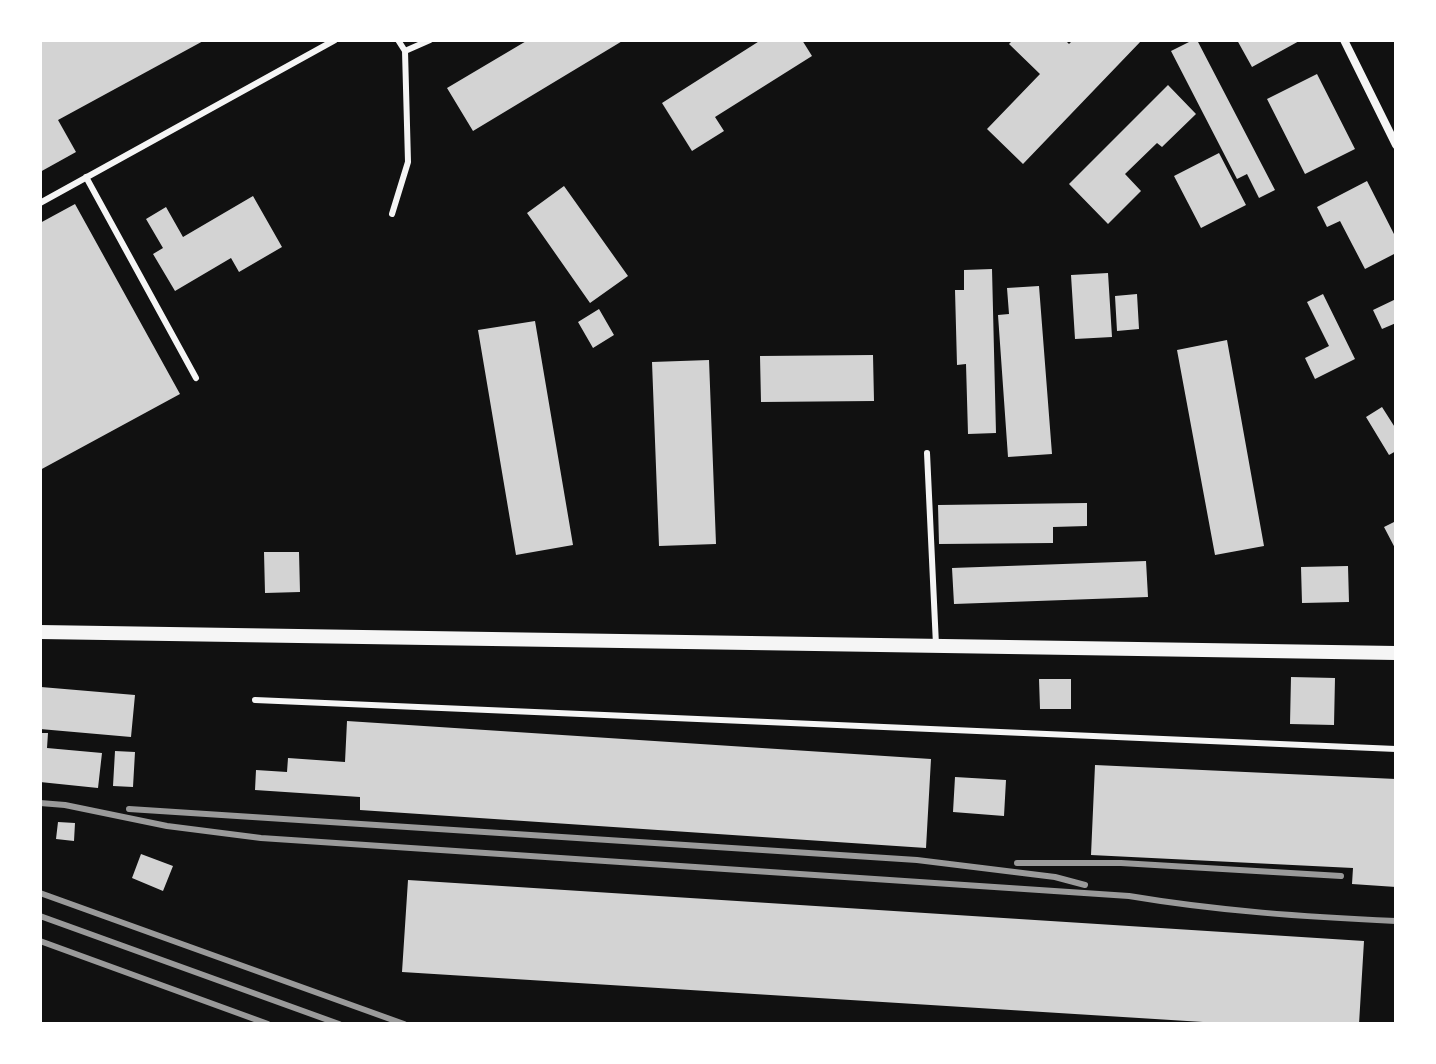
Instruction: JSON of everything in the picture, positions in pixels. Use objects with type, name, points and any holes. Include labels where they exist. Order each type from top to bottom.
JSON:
[{"type":"street","points":[[1344,40],[1396,145]]},
{"type":"street","points":[[40,632],[1396,653]]},
{"type":"lane","points":[[40,203],[335,40]]},
{"type":"lane","points":[[392,214],[408,162],[405,51],[398,40]]},
{"type":"lane","points":[[405,51],[430,40]]},
{"type":"lane","points":[[86,177],[196,378]]},
{"type":"lane","points":[[927,453],[936,646]]},
{"type":"lane","points":[[255,700],[1396,749]]},
{"type":"building","points":[[40,40],[205,40],[58,120],[76,152],[40,172]]},
{"type":"building","points":[[528,40],[624,40],[473,131],[447,88]]},
{"type":"building","points":[[761,40],[802,40],[812,56],[715,117],[724,131],[692,151],[662,103]]},
{"type":"building","points":[[1013,40],[1065,40],[1069,44],[1073,40],[1142,40],[1023,164],[987,129],[1040,74],[1009,44]]},
{"type":"building","points":[[1197,40],[1275,190],[1259,198],[1247,174],[1237,179],[1171,51]]},
{"type":"building","points":[[1237,40],[1301,40],[1252,67]]},
{"type":"building","points":[[1317,74],[1355,149],[1305,174],[1267,99]]},
{"type":"building","points":[[1168,85],[1196,114],[1162,147],[1157,143],[1125,174],[1141,191],[1108,224],[1069,184]]},
{"type":"building","points":[[1219,153],[1246,205],[1201,228],[1174,176]]},
{"type":"building","points":[[1367,181],[1396,238],[1396,253],[1365,269],[1340,221],[1327,227],[1317,207]]},
{"type":"building","points":[[564,186],[628,276],[590,303],[527,213]]},
{"type":"building","points":[[253,196],[282,247],[239,272],[231,258],[175,291],[153,254],[163,248],[146,219],[166,207],[183,237]]},
{"type":"building","points":[[75,204],[180,394],[40,470],[40,223]]},
{"type":"building","points":[[992,269],[996,433],[968,434],[966,364],[957,365],[955,290],[964,290],[964,270]]},
{"type":"building","points":[[1108,273],[1112,337],[1075,339],[1071,275]]},
{"type":"building","points":[[1039,286],[1052,454],[1008,457],[998,315],[1009,314],[1007,288]]},
{"type":"building","points":[[1137,294],[1139,329],[1117,331],[1115,296]]},
{"type":"building","points":[[1323,294],[1355,359],[1315,379],[1305,358],[1329,346],[1307,302]]},
{"type":"building","points":[[1396,299],[1396,323],[1382,329],[1373,310]]},
{"type":"building","points":[[599,309],[614,335],[593,348],[578,322]]},
{"type":"building","points":[[535,321],[573,545],[516,555],[478,330]]},
{"type":"building","points":[[1227,340],[1264,546],[1215,555],[1177,350]]},
{"type":"building","points":[[873,355],[874,401],[761,402],[760,356]]},
{"type":"building","points":[[709,360],[716,544],[659,546],[652,362]]},
{"type":"building","points":[[1382,407],[1396,429],[1396,451],[1389,455],[1366,417]]},
{"type":"building","points":[[1087,503],[1087,526],[1053,527],[1053,543],[939,544],[938,505]]},
{"type":"building","points":[[1396,521],[1396,550],[1384,527]]},
{"type":"building","points":[[264,552],[299,552],[300,592],[265,593]]},
{"type":"building","points":[[1146,561],[1148,597],[954,604],[952,568]]},
{"type":"building","points":[[1348,566],[1349,602],[1302,603],[1301,567]]},
{"type":"building","points":[[1291,677],[1335,678],[1334,725],[1290,724]]},
{"type":"building","points":[[1039,679],[1071,679],[1071,709],[1040,709]]},
{"type":"building","points":[[41,687],[135,695],[131,737],[40,729]]},
{"type":"building","points":[[347,721],[931,759],[926,848],[360,810],[360,797],[255,790],[256,770],[287,772],[288,758],[345,762]]},
{"type":"building","points":[[40,733],[48,733],[47,748],[102,753],[98,788],[40,782]]},
{"type":"building","points":[[115,751],[135,752],[133,787],[113,786]]},
{"type":"building","points":[[1095,765],[1396,779],[1396,887],[1352,884],[1353,868],[1091,855]]},
{"type":"building","points":[[955,777],[1006,780],[1004,816],[953,812]]},
{"type":"building","points":[[58,822],[75,823],[74,841],[56,839]]},
{"type":"building","points":[[141,854],[173,866],[163,891],[132,878]]},
{"type":"building","points":[[408,880],[1364,941],[1359,1024],[1235,1024],[402,972]]},
{"type":"railway","points":[[40,803],[65,805],[167,826],[261,838],[1129,896],[1262,913],[1396,921]]},
{"type":"railway","points":[[129,809],[917,860],[1055,877],[1085,885]]},
{"type":"railway","points":[[1017,863],[1121,863],[1341,876]]},
{"type":"railway","points":[[40,893],[404,1024]]},
{"type":"railway","points":[[40,916],[339,1024]]},
{"type":"railway","points":[[40,941],[268,1024]]}]
